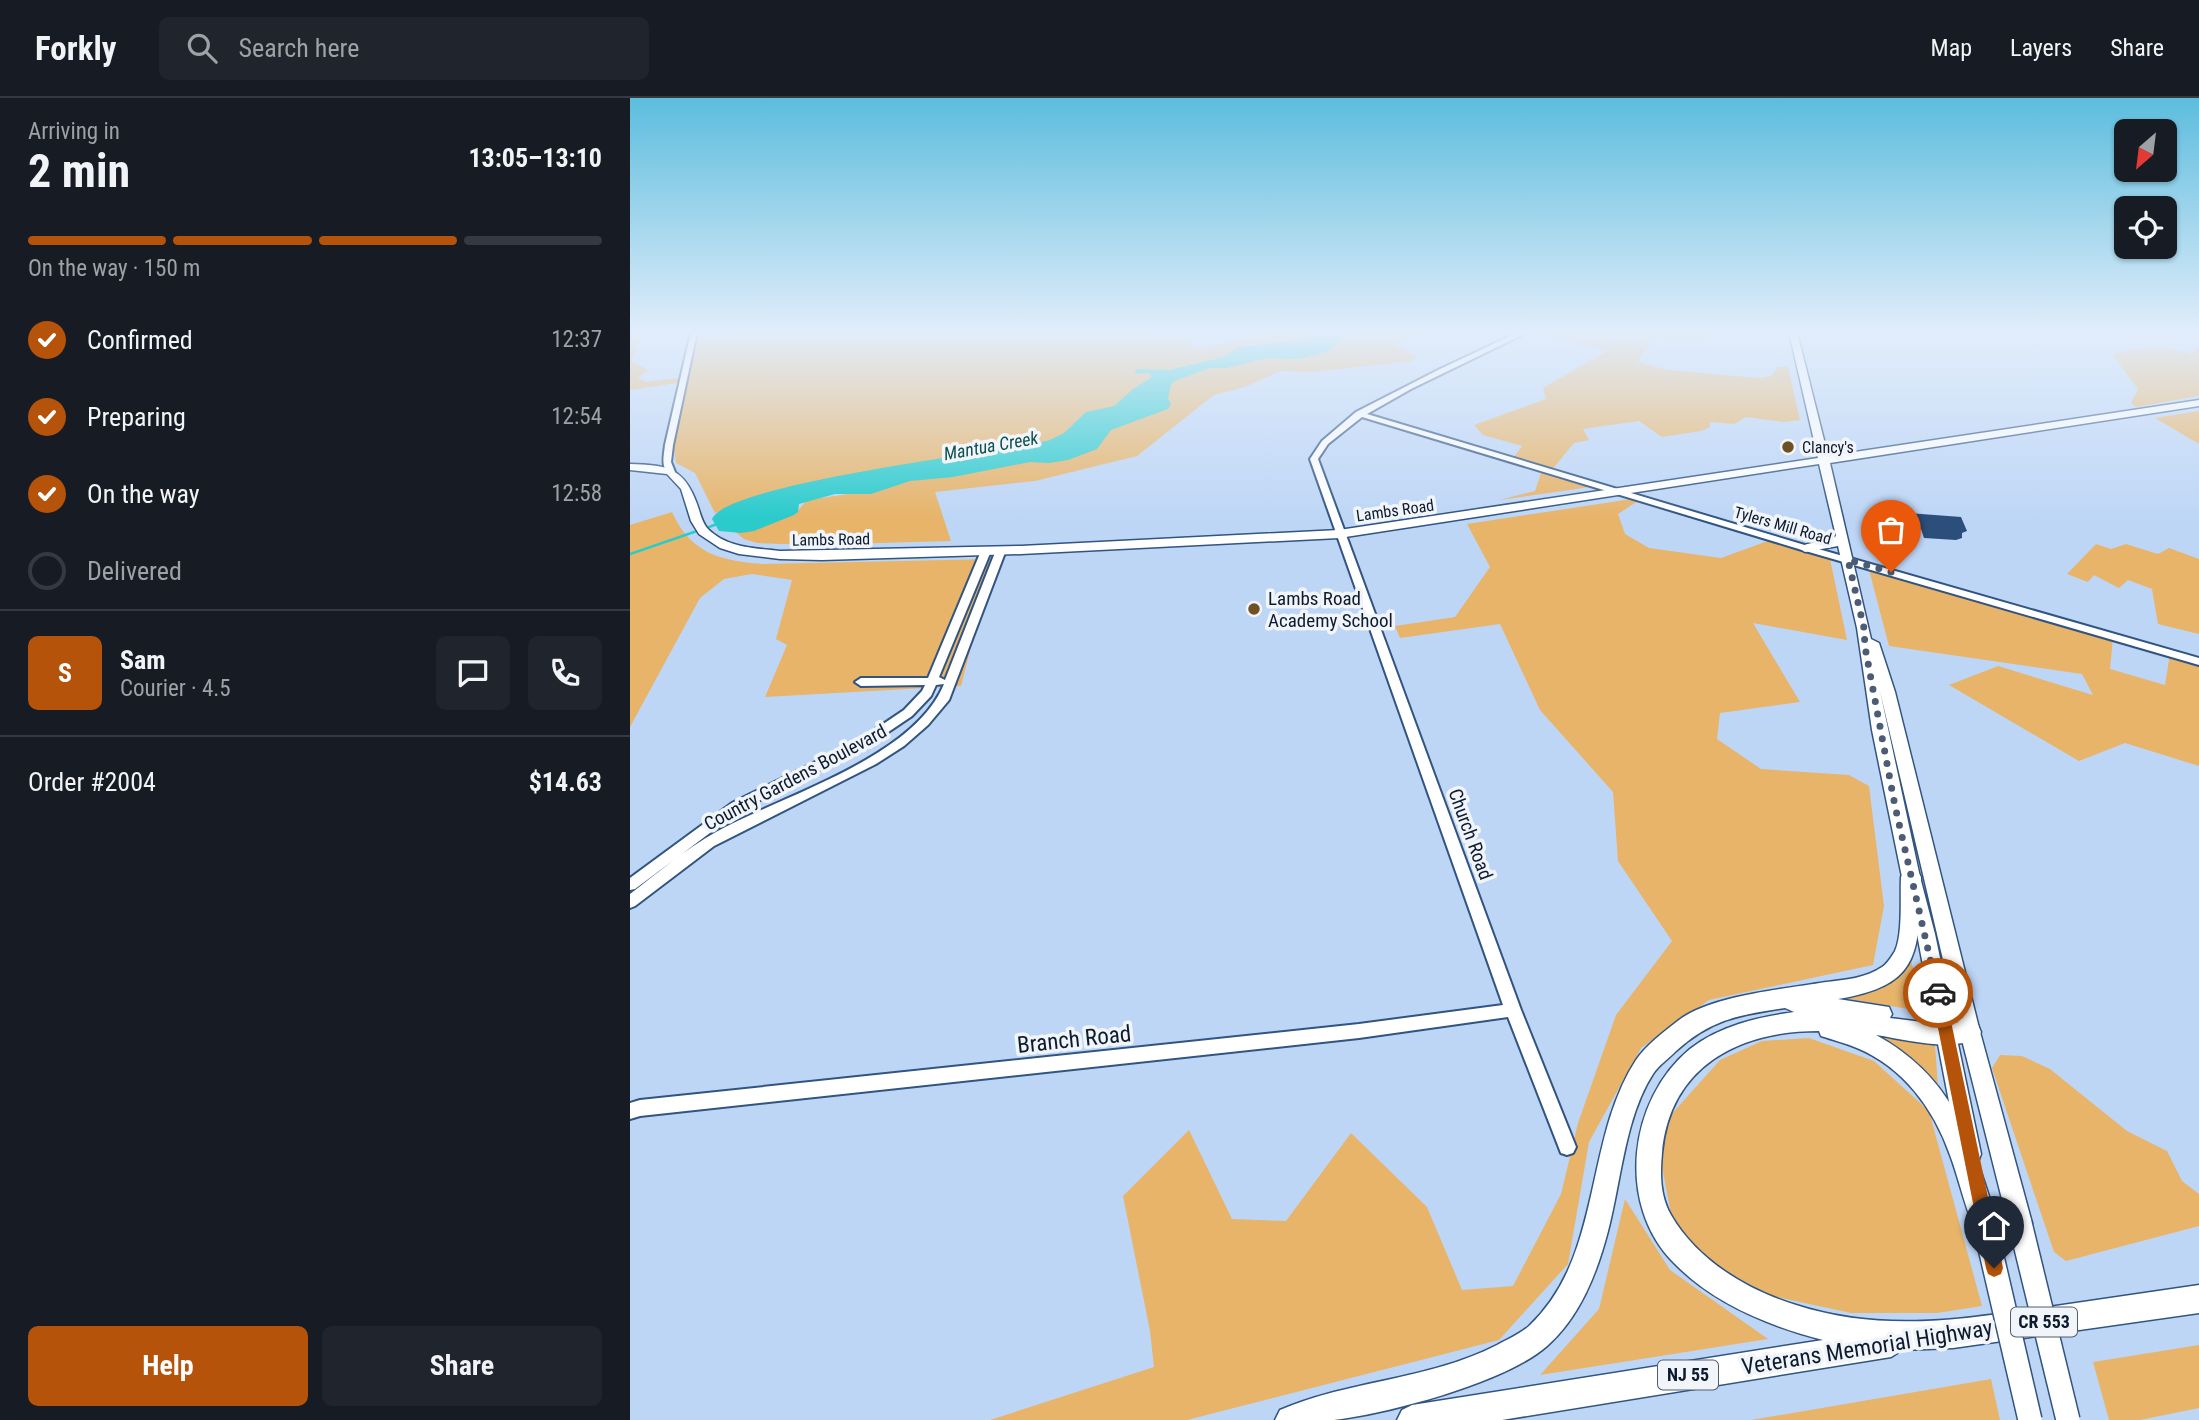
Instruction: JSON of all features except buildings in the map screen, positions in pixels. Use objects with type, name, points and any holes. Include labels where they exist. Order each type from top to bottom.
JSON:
[{"type":"highway","points":[[1910,877],[1908,942],[1892,973],[1783,1013],[1758,1028],[1725,1039],[1689,1064],[1670,1089],[1655,1121],[1647,1168],[1653,1199],[1664,1227],[1690,1263],[1720,1286],[1788,1317],[1838,1329],[1881,1336],[1965,1332]]},
{"type":"highway","points":[[1290,1420],[1331,1406],[1438,1383],[1488,1365],[1538,1336],[1569,1298],[1580,1278],[1595,1232],[1631,1091],[1646,1063],[1677,1034],[1702,1019],[1735,1007],[1828,1021],[1970,1032]]},
{"type":"highway","points":[[1783,1013],[1861,1039],[1896,1056],[1931,1089],[1955,1132],[1983,1218]]},
{"type":"highway","name":"Veterans Memorial Highway","points":[[1412,1420],[1965,1332],[2199,1299]]},
{"type":"main road","name":"CR 553","points":[[1808,394],[1832,484],[1864,628],[1880,730],[1910,877],[1926,934],[1983,1218],[2030,1420]]},
{"type":"main road","name":"Lambs Road","points":[[671,471],[686,488],[703,531],[724,545],[739,550],[822,556],[986,551],[1339,534],[2199,403]]},
{"type":"main road","points":[[1820,441],[1839,450],[1864,454]]},
{"type":"main road","points":[[1783,466],[1812,471],[1832,484]]},
{"type":"main road","points":[[630,467],[671,471]]},
{"type":"main road","points":[[1805,548],[1832,545],[1843,536]]},
{"type":"main road","name":"CR 553","points":[[1864,628],[1874,648],[1888,692],[2068,1420]]},
{"type":"street","points":[[671,471],[667,462],[668,445],[680,394]]},
{"type":"street","name":"Church Road","points":[[1400,394],[1359,414],[1323,442],[1314,459],[1513,1010],[1567,1147]]},
{"type":"street","name":"Tylers Mill Road","points":[[1359,414],[1617,493],[2199,662]]},
{"type":"street","name":"Country Gardens Boulevard","points":[[630,902],[720,836],[897,750],[932,717],[943,700],[1001,550]]},
{"type":"street","name":"Country Gardens Boulevard","points":[[632,883],[737,806],[876,736],[919,702],[932,681],[986,551]]},
{"type":"street","points":[[861,682],[950,681]]},
{"type":"street","points":[[876,736],[897,750]]},
{"type":"street","points":[[667,857],[680,864]]},
{"type":"street","points":[[632,883],[648,888]]},
{"type":"street","name":"Branch Road","points":[[635,1110],[1359,1031],[1513,1010]]},
{"type":"shaded area","points":[[682,394],[1219,394],[1137,456],[1035,481],[935,492],[951,541],[811,545],[757,543],[744,539],[733,530],[794,515],[807,500],[883,489],[826,479],[715,513],[695,473],[676,463],[673,444]]},
{"type":"shaded area","points":[[1128,394],[1169,394],[1171,404],[1168,409],[1111,430],[1097,449],[1068,460],[1030,462],[953,477],[910,481],[871,494],[835,494],[799,504],[798,512],[794,515],[754,531],[719,531],[712,519],[729,506],[764,493],[813,481],[1050,440],[1064,433],[1086,412],[1114,406]]},
{"type":"shaded area","points":[[1545,394],[1794,394],[1800,420],[1784,422],[1746,417],[1734,424],[1710,422],[1710,427],[1701,431],[1662,437],[1639,421],[1583,429],[1589,440],[1574,443],[1550,472],[1597,486],[1499,500],[1535,491],[1542,470],[1511,461],[1522,446],[1483,435],[1474,425],[1546,399]]},
{"type":"shaded area","points":[[2136,394],[2199,394],[2199,396],[2136,407],[2131,403]]},
{"type":"shaded area","points":[[2199,411],[2199,444],[2155,418]]},
{"type":"shaded area","points":[[1641,499],[1618,514],[1625,534],[1649,548],[1721,558],[1776,538],[1829,554],[1847,640],[1753,623],[1800,702],[1720,713],[1717,739],[1761,769],[1849,775],[1869,786],[1884,906],[1873,965],[1709,1000],[1641,1048],[1589,1142],[1568,1264],[1499,1340],[1187,1420],[990,1420],[1154,1367],[1150,1331],[1123,1196],[1189,1130],[1232,1219],[1286,1221],[1351,1133],[1427,1207],[1462,1290],[1513,1286],[1561,1194],[1578,1123],[1616,1015],[1672,941],[1618,861],[1613,792],[1540,710],[1500,624],[1400,638],[1395,626],[1455,617],[1490,567],[1467,524]]},
{"type":"shaded area","points":[[672,512],[688,537],[698,546],[709,553],[734,561],[764,564],[991,559],[961,686],[765,697],[787,645],[776,639],[792,580],[752,574],[724,579],[700,598],[630,727],[630,525]]},
{"type":"shaded area","points":[[2096,544],[2111,549],[2126,544],[2158,554],[2169,548],[2199,559],[2199,634],[2158,624],[2152,589],[2128,580],[2119,588],[2094,575],[2088,582],[2067,574]]},
{"type":"shaded area","points":[[1868,566],[2113,638],[2110,669],[2165,685],[2170,654],[2199,663],[2199,766],[2125,743],[2079,761],[1949,685],[1998,666],[2093,695],[2082,674],[1889,646]]},
{"type":"shaded area","points":[[1911,961],[1926,1012],[1832,996],[1888,984]]},
{"type":"shaded area","points":[[1874,1035],[1935,1045],[1938,1087]]},
{"type":"shaded area","points":[[1809,1038],[1874,1061],[1929,1111],[1982,1306],[1937,1313],[1851,1313],[1772,1296],[1707,1262],[1672,1219],[1660,1156],[1668,1118],[1720,1060],[1762,1041]]},
{"type":"shaded area","points":[[2000,1055],[2022,1056],[2050,1069],[2127,1131],[2167,1151],[2182,1181],[2199,1194],[2199,1226],[2066,1261],[2054,1252],[1992,1068]]},
{"type":"shaded area","points":[[1625,1199],[1670,1270],[1768,1339],[1540,1375],[1599,1309]]},
{"type":"shaded area","points":[[2199,1345],[2199,1408],[2140,1420],[2109,1420],[2093,1362]]},
{"type":"shaded area","points":[[1991,1379],[2000,1420],[1751,1420]]},
{"type":"waterway","name":"Mantua Creek","points":[[709,527],[717,524]]},
{"type":"waterway","name":"Mantua Creek","points":[[630,554],[697,531]]},
{"type":"way so far","points":[[1891,572],[1848,560],[1864,628],[1865,647],[1887,767],[1938,993]]},
{"type":"place","name":"Clancy's","points":[[1788,447]]},
{"type":"place","name":"Lambs Road Academy School","points":[[1254,609]]},
{"type":"route","points":[[1938,993],[1994,1268]]}]
